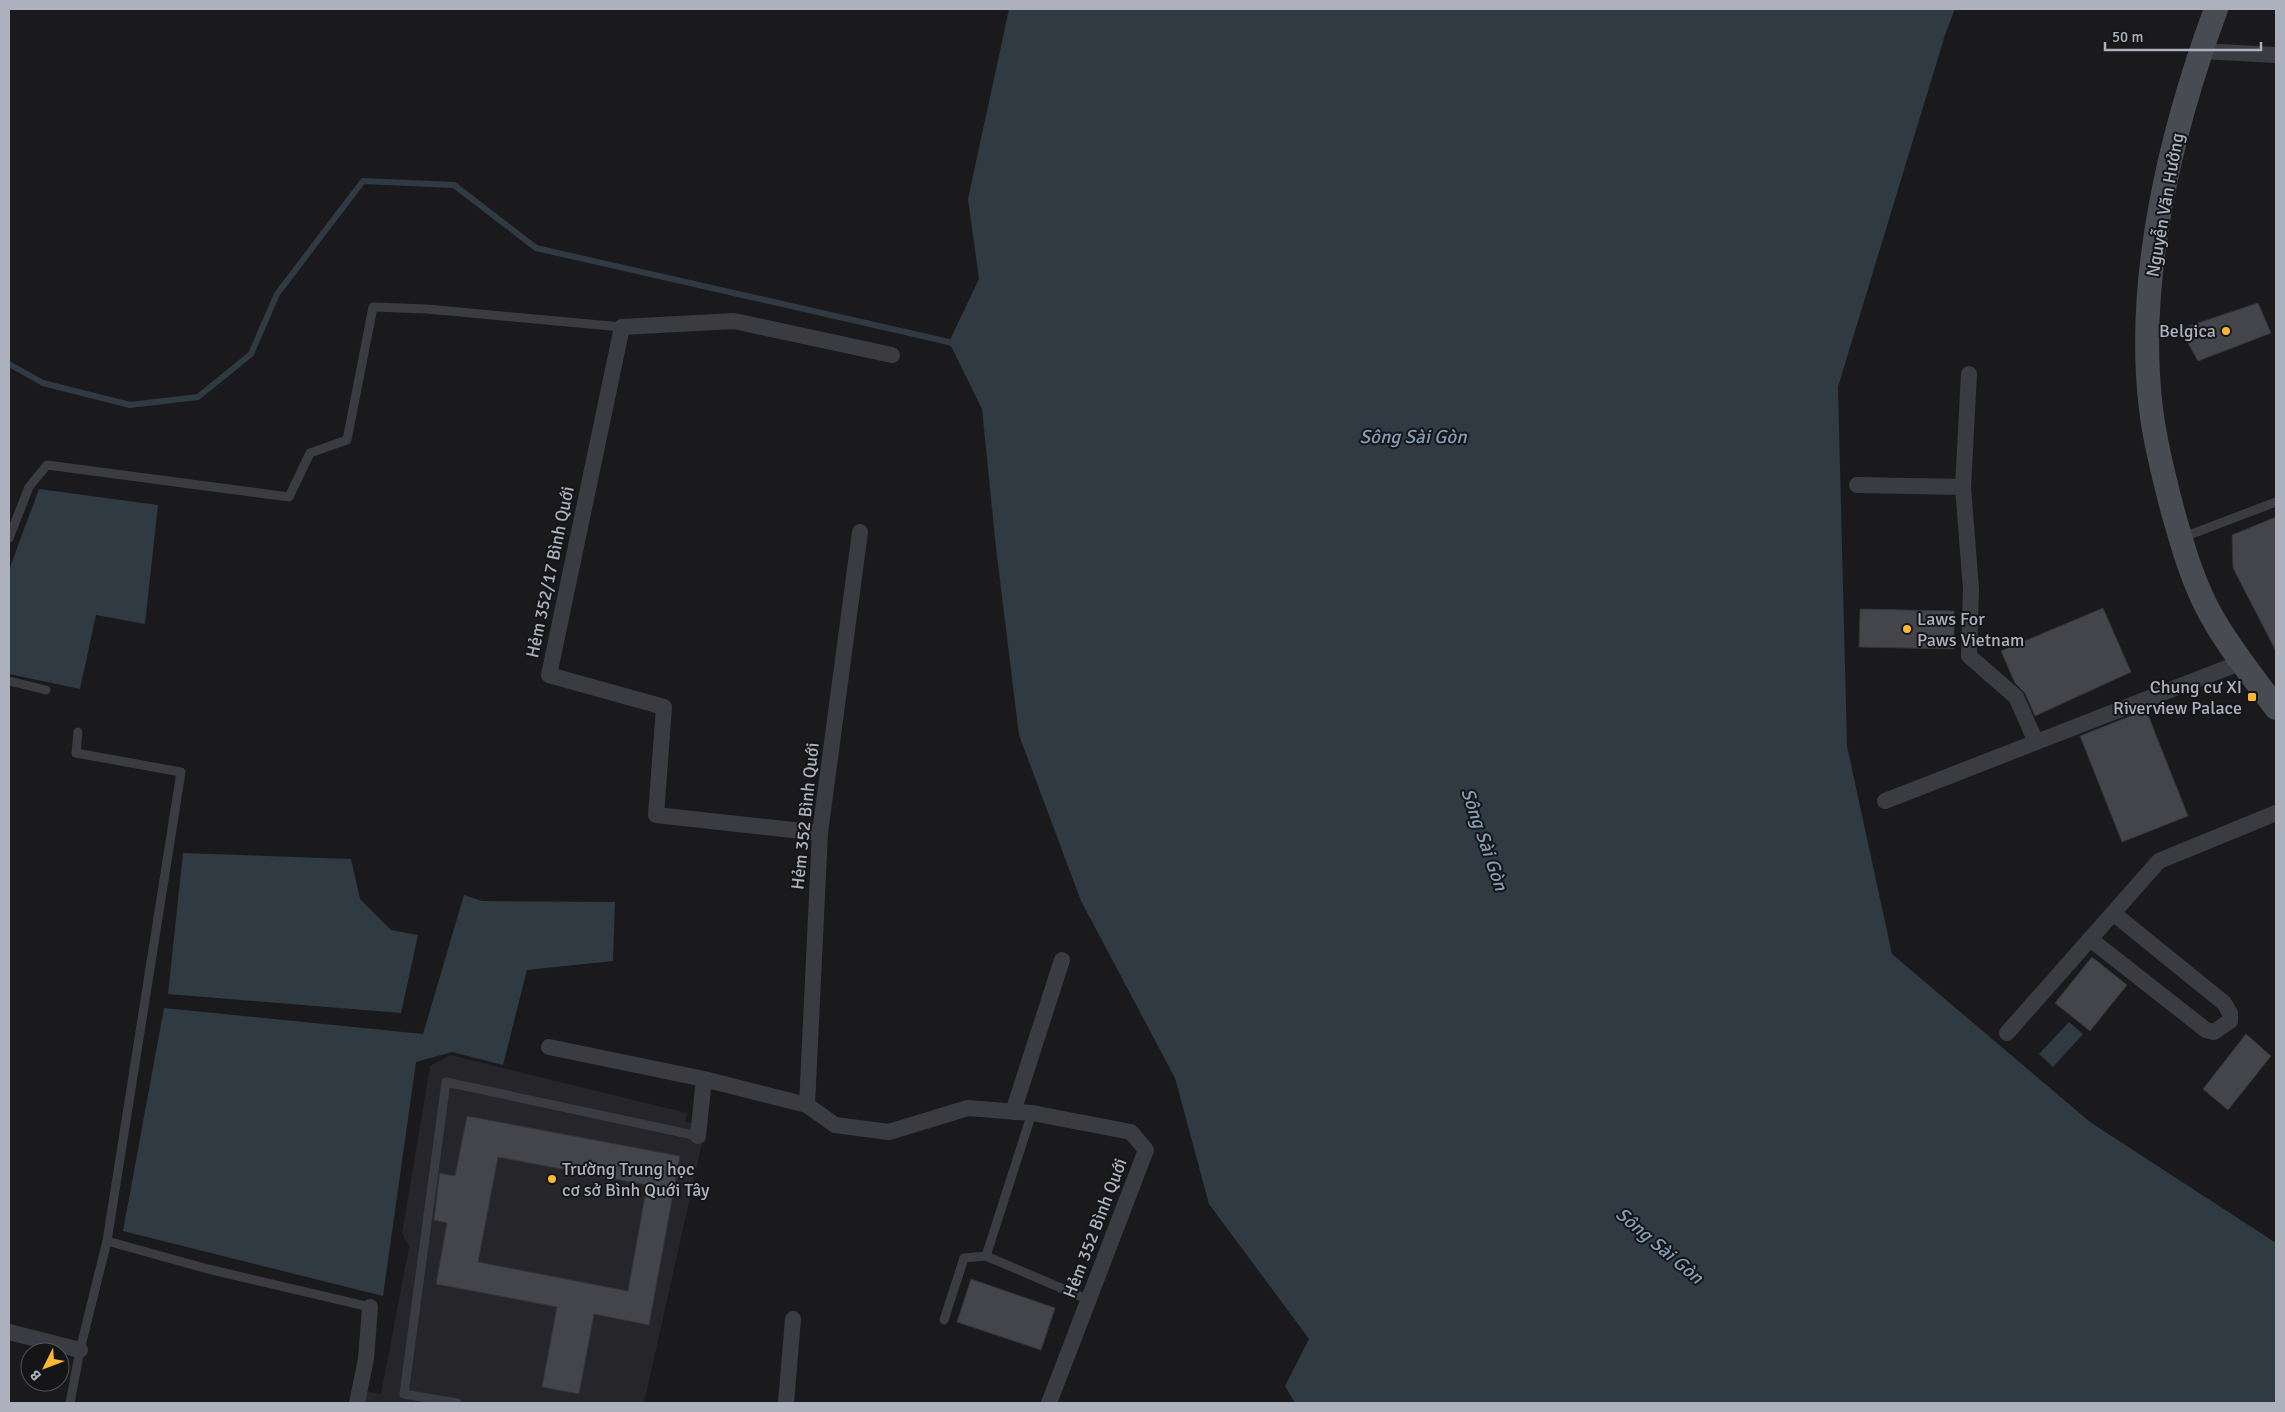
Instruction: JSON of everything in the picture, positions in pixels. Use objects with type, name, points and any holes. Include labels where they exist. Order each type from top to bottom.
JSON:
[{"type":"main road","name":"Nguyễn Văn Hưởng","points":[[2216,9],[2187,94],[2153,249],[2148,324],[2151,408],[2164,481],[2191,571],[2211,615],[2242,662],[2276,708]]},
{"type":"street","points":[[2201,51],[2276,56]]},
{"type":"street","points":[[622,327],[734,321],[892,355]]},
{"type":"street","name":"Hẻm 352/17 Bình Quới","points":[[622,327],[549,675],[664,707],[656,815],[820,833]]},
{"type":"street","points":[[1969,374],[1963,487],[1971,589],[1969,656],[2016,697],[2036,742]]},
{"type":"street","points":[[1857,486],[1963,487]]},
{"type":"street","name":"Hẻm 352 Bình Quới","points":[[807,1105],[820,833],[860,532]]},
{"type":"street","points":[[1885,801],[2242,662]]},
{"type":"street","points":[[2007,1033],[2159,861],[2276,813]]},
{"type":"street","points":[[2090,939],[2206,1030],[2214,1032],[2222,1029],[2230,1021],[2230,1013],[2224,1003],[2113,913]]},
{"type":"street","points":[[1013,1112],[1062,960]]},
{"type":"street","name":"Hẻm 352 Bình Quới","points":[[550,1047],[704,1079],[807,1105],[835,1125],[889,1132],[968,1108],[1032,1113],[1131,1132],[1146,1150],[1050,1403]]},
{"type":"street","points":[[698,1136],[704,1079]]},
{"type":"street","points":[[357,1403],[366,1359],[370,1307]]},
{"type":"street","points":[[786,1403],[793,1319]]},
{"type":"street","points":[[9,1332],[80,1350]]},
{"type":"lane","points":[[9,538],[29,487],[47,465],[289,497],[310,454],[347,440],[373,306],[427,309],[622,327]]},
{"type":"lane","points":[[2180,538],[2276,502]]},
{"type":"lane","points":[[9,681],[46,690]]},
{"type":"lane","points":[[70,1403],[80,1350],[107,1241],[181,772],[76,753],[78,732]]},
{"type":"lane","points":[[457,1403],[404,1394],[446,1082],[698,1136]]},
{"type":"lane","points":[[986,1256],[1032,1113]]},
{"type":"lane","points":[[107,1241],[208,1269],[370,1307]]},
{"type":"lane","points":[[944,1320],[964,1258],[986,1256],[1089,1300]]},
{"type":"shaded area","name":"Trường Trung học cơ sở Bình Quới Tây","points":[[450,1055],[687,1113],[685,1122],[706,1126],[644,1403],[359,1403],[361,1390],[381,1394],[409,1247],[402,1233],[430,1066]]},
{"type":"water","name":"Sông Sài Gòn","points":[[1009,9],[1955,9],[1945,35],[1838,387],[1847,746],[1892,954],[2090,1122],[2276,1243],[2276,1403],[1295,1403],[1285,1386],[1309,1339],[1209,1204],[1175,1078],[1081,901],[1019,735],[996,548],[982,409],[949,342],[979,279],[968,199]]},
{"type":"water","points":[[39,489],[158,505],[145,624],[96,615],[80,689],[9,674],[9,570]]},
{"type":"water","points":[[183,853],[351,859],[360,899],[391,930],[418,935],[401,1013],[168,994]]},
{"type":"water","points":[[464,895],[482,901],[615,902],[613,961],[527,970],[503,1065],[452,1052],[416,1062],[383,1296],[123,1231],[164,1008],[423,1034]]},
{"type":"water","points":[[2069,1022],[2083,1034],[2053,1067],[2039,1054]]},
{"type":"building","name":"Belgica","points":[[2258,303],[2271,333],[2198,361],[2180,329]]},
{"type":"building","points":[[2276,517],[2276,651],[2233,568],[2232,535]]},
{"type":"building","points":[[2103,608],[2131,672],[2035,716],[2025,693],[2015,683],[2001,651]]},
{"type":"building","name":"Laws For Paws Vietnam","points":[[1860,609],[1954,611],[1954,649],[1859,647]]},
{"type":"building","points":[[2146,710],[2188,816],[2122,842],[2080,736]]},
{"type":"building","points":[[2092,957],[2127,985],[2090,1031],[2055,1003]]},
{"type":"building","points":[[2246,1034],[2271,1056],[2228,1110],[2203,1089]]},
{"type":"building","points":[[467,1116],[680,1156],[649,1325],[594,1314],[579,1394],[542,1387],[557,1307],[436,1284],[447,1223],[434,1220],[439,1178],[440,1173],[455,1176]],"holes":[[[498,1157],[647,1185],[628,1291],[478,1262]]]},
{"type":"building","points":[[971,1279],[1055,1308],[1041,1350],[957,1322]]},
{"type":"waterway","points":[[9,364],[43,383],[130,405],[198,397],[251,354],[277,294],[363,181],[454,185],[536,248],[949,342],[956,346]]},
{"type":"place","name":"Belgica","points":[[2226,331]]},
{"type":"place","name":"Laws For Paws Vietnam","points":[[1907,629]]},
{"type":"place","name":"Chung cư XI Riverview Palace","points":[[2252,697]]},
{"type":"place","name":"Trường Trung học cơ sở Bình Quới Tây","points":[[552,1179]]}]
